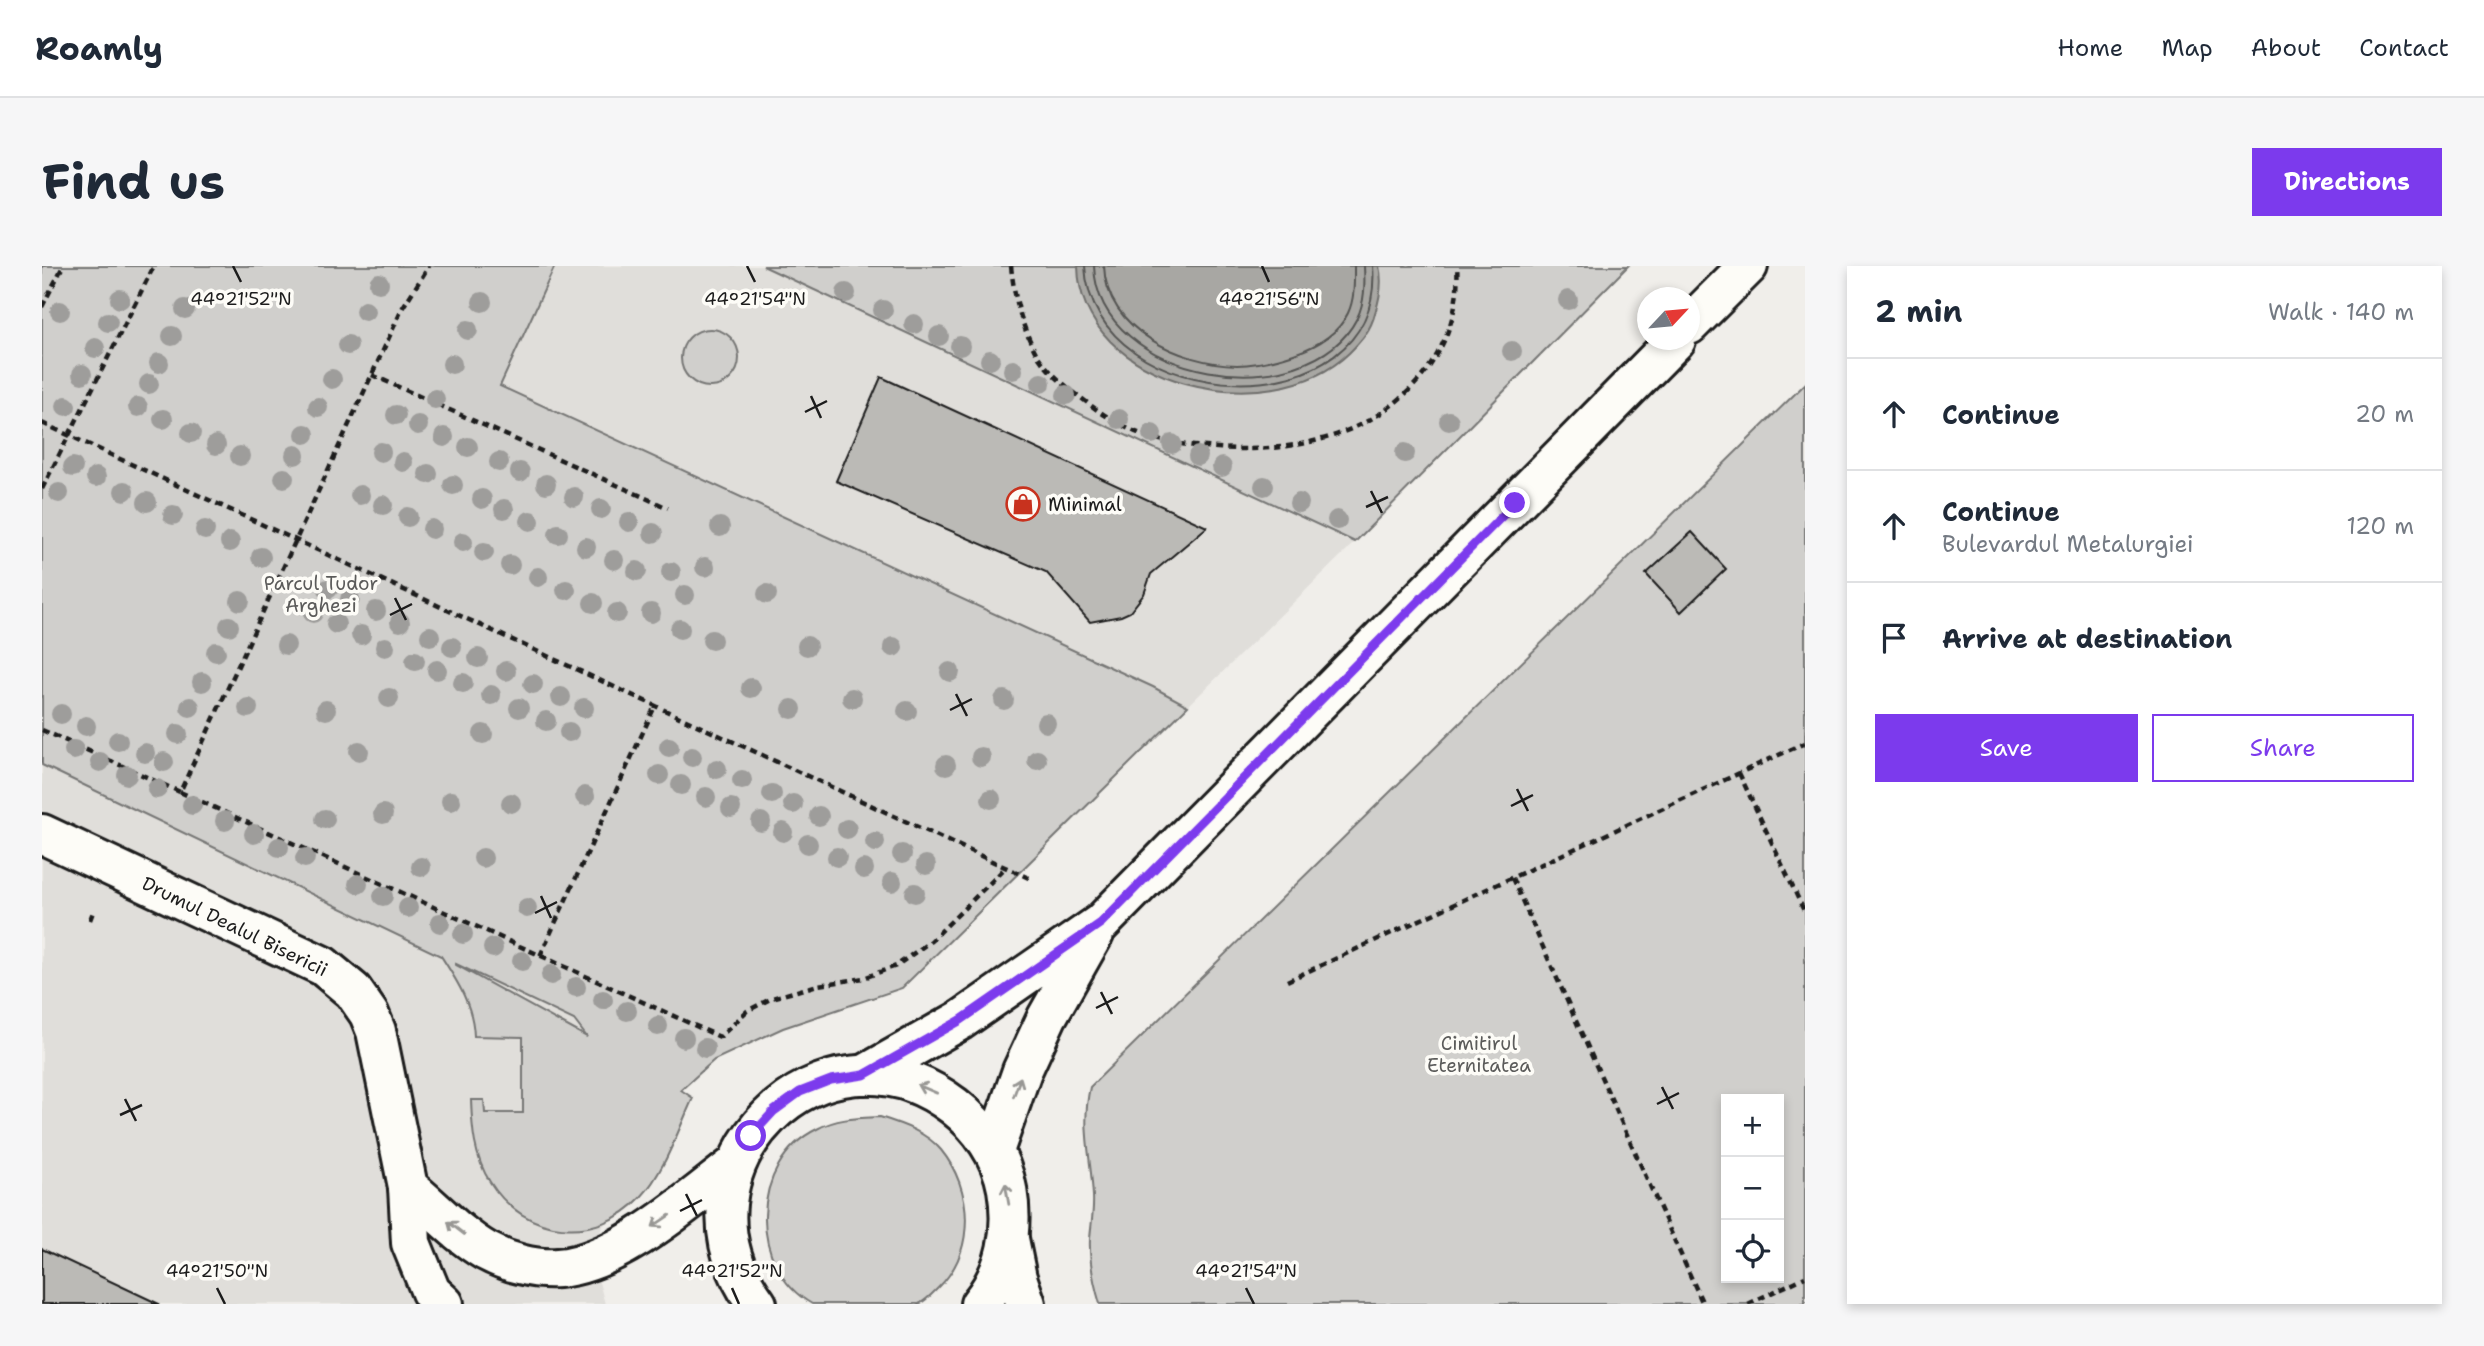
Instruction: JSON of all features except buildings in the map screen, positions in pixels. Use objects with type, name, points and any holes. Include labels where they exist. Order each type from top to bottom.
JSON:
[{"type":"main road","points":[[1700,315],[1748,266]]},
{"type":"main road","points":[[864,1075],[961,1020],[1101,923],[1666,350]]},
{"type":"main road","name":"Drumul Dealul Bisericii","points":[[42,834],[323,966],[353,991],[369,1014],[376,1031],[408,1187],[411,1243],[431,1292],[444,1304]]},
{"type":"main road","points":[[994,1151],[1023,1071],[1047,1017],[1101,923]]},
{"type":"main road","points":[[757,1304],[743,1285],[728,1246],[726,1205],[735,1165],[751,1136],[766,1119],[800,1092],[831,1080],[864,1075],[903,1079],[940,1095],[971,1119],[994,1151],[1005,1179],[1009,1239],[1017,1278],[1026,1304]]},
{"type":"main road","points":[[408,1187],[486,1251],[533,1267],[558,1268],[589,1261],[625,1244],[665,1219],[735,1165]]},
{"type":"main road","points":[[980,1304],[1000,1269],[1009,1239]]},
{"type":"path","points":[[42,307],[64,266]]},
{"type":"path","points":[[42,489],[154,266]]},
{"type":"path","points":[[180,792],[403,307],[429,266]]},
{"type":"path","points":[[1011,266],[1014,301],[1034,350],[1062,384],[1095,410],[1131,430],[1167,441],[1256,450],[1298,446],[1342,433],[1361,425],[1410,391],[1431,365],[1445,341],[1459,286],[1457,266]]},
{"type":"path","points":[[372,375],[668,508]]},
{"type":"path","points":[[42,423],[1033,880]]},
{"type":"path","points":[[540,956],[655,706]]},
{"type":"path","points":[[42,730],[720,1037],[747,1011],[772,998],[795,990],[864,978],[895,966],[930,941],[1005,868]]},
{"type":"path","points":[[1287,981],[1805,743]]},
{"type":"path","points":[[1739,773],[1805,913]]},
{"type":"path","points":[[1512,878],[1703,1304]]},
{"type":"path","points":[[1748,1304],[1805,1276]]},
{"type":"shaded area","points":[[555,266],[763,266],[1355,542],[1188,706],[1153,687],[499,386]]},
{"type":"shaded area","points":[[42,765],[574,1020],[595,1046],[681,1090],[590,1249],[605,1304],[42,1304]]},
{"type":"green space","name":"Parcul Tudor Arghezi","points":[[42,266],[555,266],[500,386],[1153,687],[1188,706],[902,988],[783,1028],[714,1060],[681,1090],[693,1098],[664,1163],[649,1187],[623,1212],[604,1223],[583,1228],[541,1224],[522,1214],[504,1200],[480,1163],[471,1100],[484,1100],[485,1113],[523,1113],[523,1037],[474,1036],[467,1004],[441,956],[42,765]],"holes":[[[456,964],[574,1020],[587,1037]]]},
{"type":"green space","points":[[763,266],[1628,266],[1355,542]]},
{"type":"green space","points":[[704,329],[716,329],[731,337],[739,352],[739,364],[731,379],[716,387],[704,387],[689,379],[681,364],[681,352],[689,337]]},
{"type":"green space","name":"Cimitirul Eternitatea","points":[[1805,384],[1805,1304],[1100,1304],[1092,1272],[1090,1247],[1093,1201],[1087,1142],[1087,1102],[1090,1087]]},
{"type":"green space","points":[[880,1117],[921,1133],[941,1150],[952,1166],[964,1201],[966,1219],[959,1255],[951,1272],[939,1287],[919,1304],[812,1304],[791,1287],[776,1266],[768,1242],[765,1215],[769,1189],[779,1165],[795,1145],[817,1129],[840,1121]]},
{"type":"water","points":[[1078,266],[1379,266],[1381,284],[1371,325],[1349,353],[1315,376],[1274,388],[1230,390],[1185,383],[1144,366],[1110,341],[1087,308]]},
{"type":"place","name":"Minimal","points":[[1023,504]]},
{"type":"route","points":[[751,1136],[774,1111],[800,1092],[831,1080],[864,1075],[961,1020],[1101,923],[1515,503]]}]
